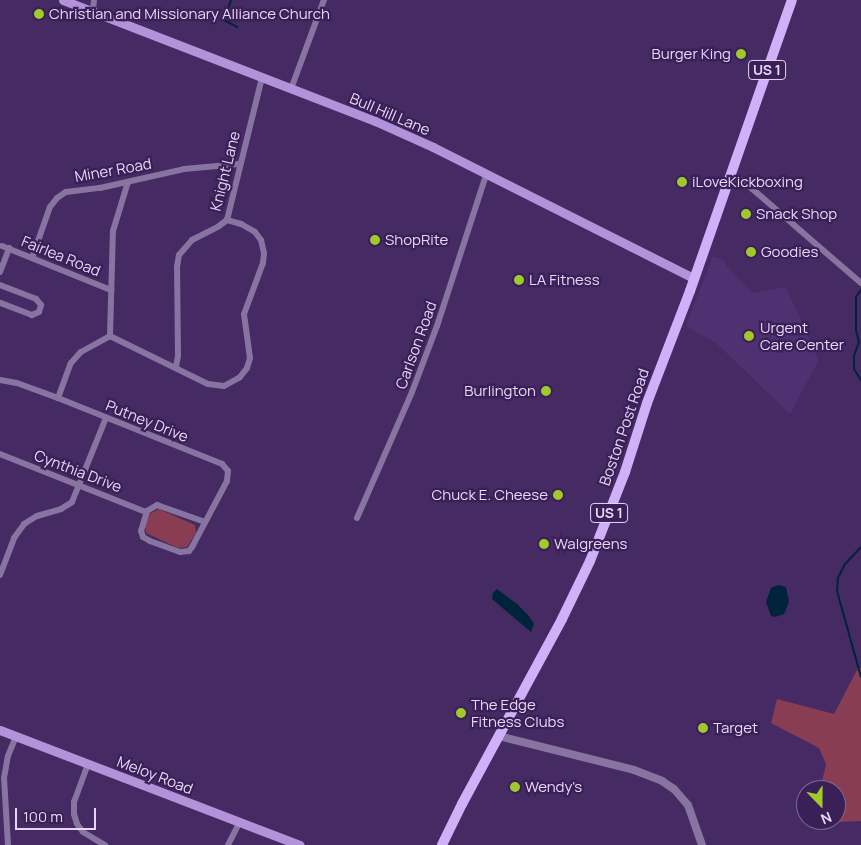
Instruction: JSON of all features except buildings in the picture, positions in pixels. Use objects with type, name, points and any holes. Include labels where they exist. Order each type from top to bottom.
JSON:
[{"type":"main road","name":"Bull Hill Lane","points":[[63,0],[375,121],[694,278]]},
{"type":"main road","name":"Boston Post Road","points":[[442,845],[562,620],[590,561],[625,472],[646,403],[694,278],[792,0]]},
{"type":"main road","name":"Meloy Road","points":[[0,730],[298,845]]},
{"type":"street","points":[[93,11],[94,0]]},
{"type":"street","points":[[291,89],[324,0]]},
{"type":"street","name":"Knight Lane","points":[[176,368],[178,356],[177,267],[179,255],[192,240],[227,220],[239,164],[262,77]]},
{"type":"street","name":"Miner Road","points":[[32,258],[50,206],[61,194],[76,190],[100,188],[184,169],[239,164]]},
{"type":"street","name":"Carlson Road","points":[[357,518],[416,384],[486,175]]},
{"type":"street","points":[[730,177],[741,180],[756,192],[861,284]]},
{"type":"street","points":[[110,336],[113,231],[128,182]]},
{"type":"street","points":[[110,336],[208,384],[224,386],[240,377],[249,364],[244,314],[263,263],[264,250],[258,236],[252,229],[227,220]]},
{"type":"street","name":"Fairlea Road","points":[[0,272],[5,247],[111,290]]},
{"type":"street","points":[[0,285],[36,299],[41,305],[39,312],[32,315],[0,304]]},
{"type":"street","points":[[58,398],[71,363],[81,352],[110,336]]},
{"type":"street","name":"Putney Drive","points":[[0,380],[16,383],[58,398],[225,466],[228,472],[227,481],[205,522]]},
{"type":"street","points":[[0,575],[18,530],[37,516],[69,506],[106,418]]},
{"type":"street","name":"Cynthia Drive","points":[[0,454],[146,512]]},
{"type":"street","points":[[161,505],[205,522],[190,549],[180,552],[143,537],[140,530],[146,512],[153,506],[161,505]]},
{"type":"street","points":[[8,845],[4,827],[4,778],[8,756],[16,736]]},
{"type":"street","points":[[499,736],[634,770],[662,781],[674,789],[688,805],[702,845]]},
{"type":"street","points":[[88,764],[74,802],[74,814],[77,824],[83,832],[105,845]]},
{"type":"street","points":[[228,845],[239,823]]},
{"type":"shaded area","points":[[713,256],[725,261],[726,265],[753,293],[786,287],[819,360],[790,414],[716,343],[686,326]]},
{"type":"shaded area","points":[[159,509],[195,525],[196,533],[187,547],[178,548],[146,533],[145,526],[149,514]]},
{"type":"shaded area","points":[[858,668],[861,668],[861,821],[846,822],[846,780],[822,780],[826,764],[819,748],[771,723],[777,699],[834,714]]},
{"type":"water","points":[[778,585],[786,587],[789,602],[784,614],[775,617],[771,616],[766,602],[771,588]]},
{"type":"water","points":[[497,589],[529,616],[534,624],[531,632],[492,599],[493,593]]},
{"type":"waterway","points":[[231,0],[224,20],[237,27]]},
{"type":"waterway","points":[[861,290],[856,297],[856,330],[859,342],[854,356],[854,369],[861,380]]},
{"type":"waterway","points":[[861,547],[845,564],[838,578],[837,591],[861,677]]},
{"type":"place","name":"Christian and Missionary Alliance Church","points":[[39,14]]},
{"type":"place","name":"Burger King","points":[[741,54]]},
{"type":"place","name":"iLoveKickboxing","points":[[682,182]]},
{"type":"place","name":"Snack Shop","points":[[746,214]]},
{"type":"place","name":"ShopRite","points":[[375,240]]},
{"type":"place","name":"Goodies","points":[[751,252]]},
{"type":"place","name":"LA Fitness","points":[[519,280]]},
{"type":"place","name":"Urgent Care Center","points":[[749,336]]},
{"type":"place","name":"Burlington","points":[[546,391]]},
{"type":"place","name":"Chuck E. Cheese","points":[[558,495]]},
{"type":"place","name":"Walgreens","points":[[544,544]]},
{"type":"place","name":"The Edge Fitness Clubs","points":[[461,713]]},
{"type":"place","name":"Target","points":[[703,728]]},
{"type":"place","name":"Wendy's","points":[[515,787]]}]
